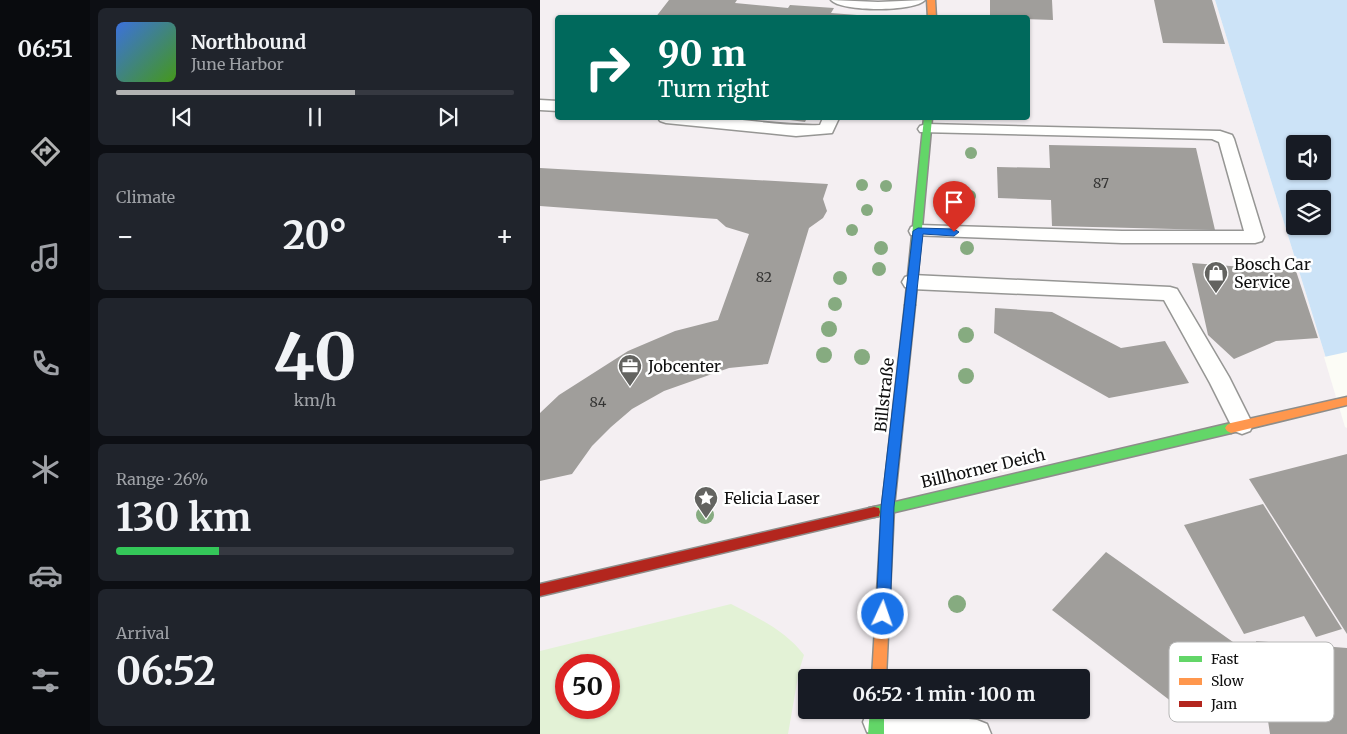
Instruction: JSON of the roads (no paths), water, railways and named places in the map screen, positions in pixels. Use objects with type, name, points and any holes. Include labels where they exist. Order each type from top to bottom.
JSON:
[{"type":"main road","points":[[931,0],[932,15]]},
{"type":"main road","name":"Billstraße","points":[[880,669],[888,507],[918,231],[927,123]]},
{"type":"main road","name":"Billhorner Deich","points":[[540,590],[1341,402]]},
{"type":"lane","points":[[838,0],[876,12],[918,0]]},
{"type":"lane","points":[[540,104],[555,106]]},
{"type":"lane","points":[[686,120],[796,131],[826,130],[830,120]]},
{"type":"lane","points":[[918,231],[1112,237],[1255,238],[1226,139],[1214,134],[927,123]]},
{"type":"lane","points":[[912,282],[1170,294],[1221,383],[1242,425]]},
{"type":"lane","points":[[877,722],[977,734]]},
{"type":"water","points":[[1215,0],[1347,0],[1347,426],[1288,235],[1331,235],[1331,190],[1286,190],[1286,229]]},
{"type":"place","name":"Bosch Car Service","points":[[1216,294]]},
{"type":"place","name":"Jobcenter","points":[[630,387]]},
{"type":"place","name":"Felicia Laser","points":[[706,519]]}]
